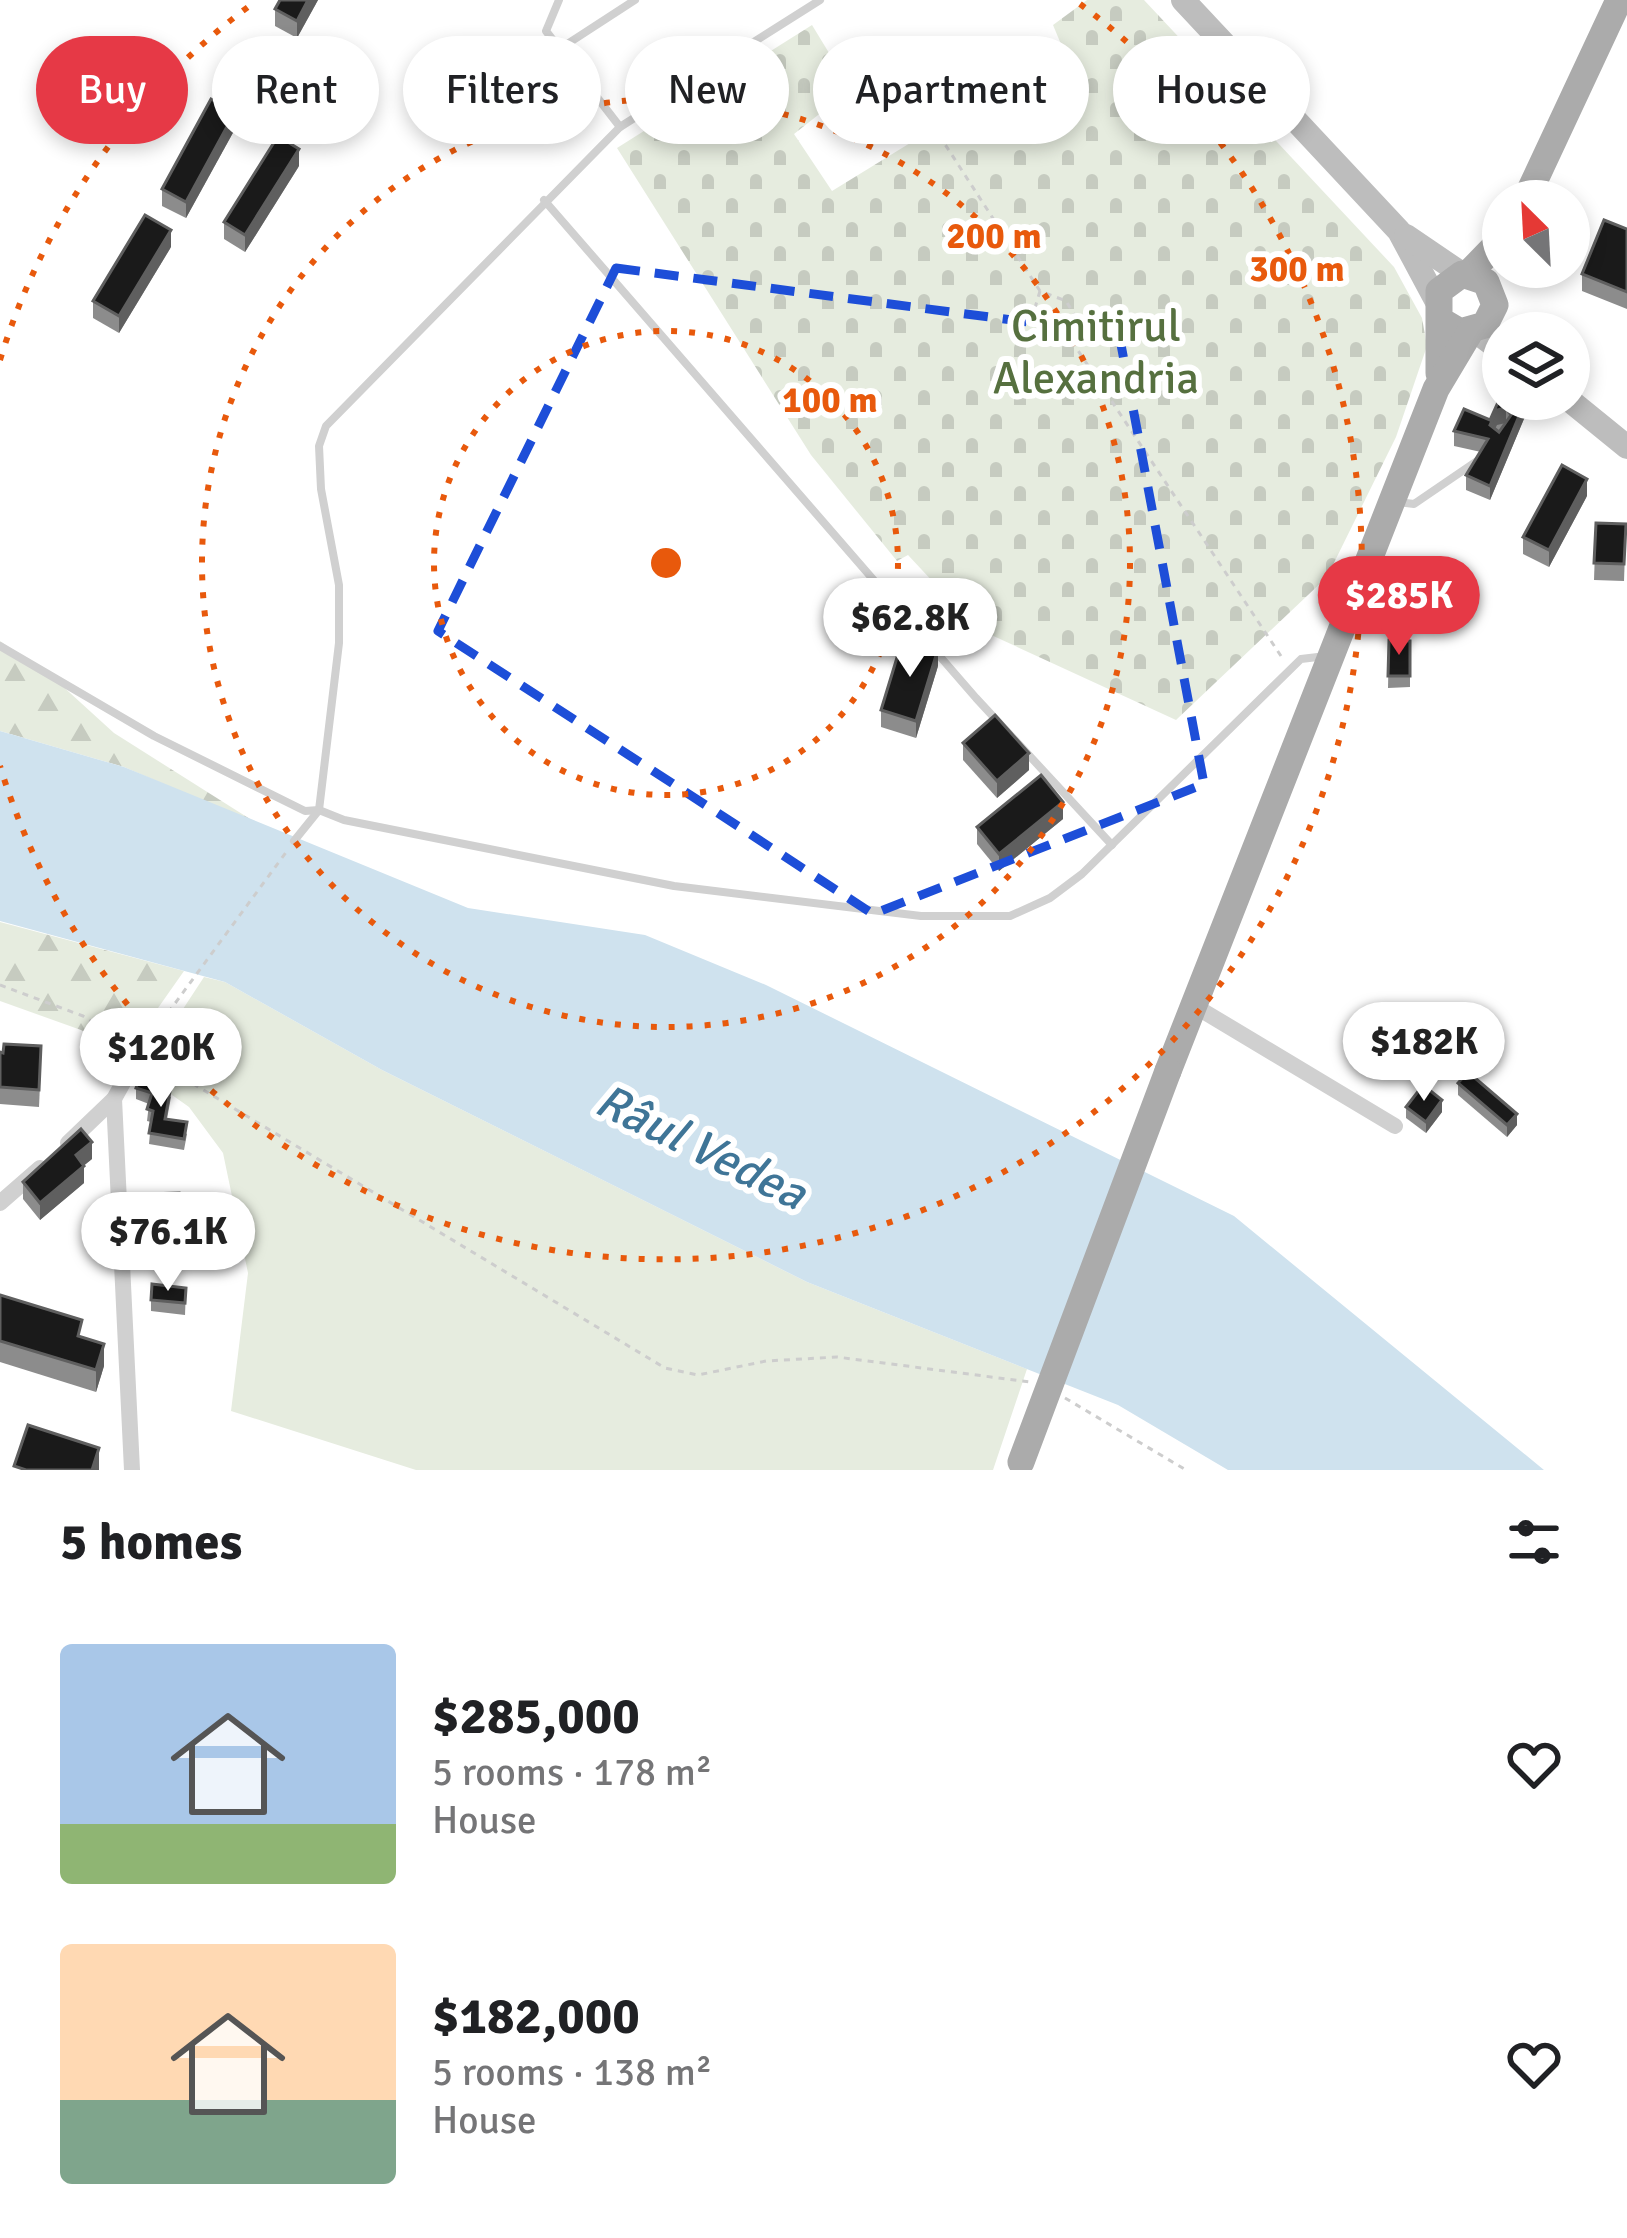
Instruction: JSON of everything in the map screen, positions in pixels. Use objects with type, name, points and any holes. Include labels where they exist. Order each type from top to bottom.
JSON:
[{"type":"main road","points":[[1183,0],[1399,231],[1473,319]]},
{"type":"main road","points":[[1535,180],[1619,0]]},
{"type":"main road","points":[[1399,231],[1465,274],[1486,282],[1473,319]]},
{"type":"main road","points":[[1473,319],[1445,283],[1465,274],[1482,258]]},
{"type":"main road","points":[[1019,1466],[1327,656],[1436,389],[1488,288]]},
{"type":"main road","points":[[1590,417],[1627,447]]},
{"type":"street","points":[[1193,1004],[1395,1126]]},
{"type":"street","points":[[0,1203],[114,1099],[143,1047]]},
{"type":"street","points":[[114,1099],[132,1470]]},
{"type":"lane","points":[[549,36],[546,31],[559,0]]},
{"type":"lane","points":[[579,36],[633,0]]},
{"type":"lane","points":[[294,842],[320,810],[339,643],[339,585],[321,489],[319,446],[326,426],[620,128],[820,0]]},
{"type":"lane","points":[[601,104],[620,128]]},
{"type":"lane","points":[[544,200],[976,698],[1024,743],[1112,845]]},
{"type":"lane","points":[[1391,501],[1414,504],[1481,458]]},
{"type":"lane","points":[[0,646],[154,736],[305,811],[320,810],[344,820],[674,886],[921,916],[1010,916],[1050,898],[1112,845],[1290,669],[1310,654],[1327,656]]},
{"type":"path","points":[[945,144],[1040,291],[1066,301],[1077,319],[1070,340]]},
{"type":"path","points":[[1040,291],[1034,311],[1044,329],[1070,340],[1290,669]]},
{"type":"path","points":[[143,1047],[294,842]]},
{"type":"path","points":[[0,985],[83,1016],[143,1047],[665,1368],[698,1375],[766,1361],[837,1357],[1016,1377],[1038,1385]]},
{"type":"path","points":[[1060,1393],[1078,1410],[1186,1470]]},
{"type":"highlighted area","points":[[616,268],[1119,334],[1204,784],[873,914],[438,631]]},
{"type":"green space","name":"Cimitirul Alexandria","points":[[1087,0],[1144,0],[1178,36],[1113,36],[1113,144],[1279,144],[1394,267],[1422,318],[1427,346],[1396,437],[1327,577],[1176,720],[976,628],[908,555],[897,561],[811,455],[617,148],[625,143],[789,144],[789,40],[812,25],[819,36],[813,36],[813,119],[794,134],[832,191],[908,144],[1089,144],[1089,36],[1058,36],[1053,25]]},
{"type":"green space","points":[[0,641],[58,682],[114,733],[261,826],[124,767],[0,731]]},
{"type":"green space","points":[[0,922],[184,971],[125,1055],[81,1030],[0,1001]]},
{"type":"green space","points":[[204,977],[225,982],[382,1070],[807,1282],[1027,1369],[993,1470],[416,1470],[231,1411],[248,1273],[223,1153],[189,1107],[141,1073]]},
{"type":"water","name":"Râul Vedea","points":[[0,731],[124,767],[468,908],[645,935],[766,985],[1234,1216],[1544,1470],[1228,1470],[1118,1405],[807,1282],[382,1070],[225,982],[0,921]]},
{"type":"building","points":[[280,0],[308,0],[297,21],[275,9]]},
{"type":"building","points":[[212,100],[212,144],[218,144],[186,202],[162,189]]},
{"type":"building","points":[[273,144],[299,149],[245,235],[224,222]]},
{"type":"building","points":[[145,215],[171,230],[119,316],[93,301]]},
{"type":"building","points":[[1604,220],[1627,229],[1627,292],[1590,277],[1590,254]]},
{"type":"building","points":[[1464,409],[1482,420],[1492,420],[1490,425],[1499,432],[1507,420],[1517,420],[1490,486],[1466,475],[1488,439],[1454,431]]},
{"type":"building","points":[[1562,465],[1587,479],[1549,550],[1523,537]]},
{"type":"building","points":[[1596,523],[1626,524],[1624,564],[1594,563]]},
{"type":"building","points":[[903,638],[938,649],[916,721],[881,710]]},
{"type":"building","points":[[1389,640],[1410,641],[1410,676],[1388,676]]},
{"type":"building","points":[[995,715],[1029,753],[997,781],[963,743]]},
{"type":"building","points":[[1041,775],[1063,802],[999,854],[977,827]]},
{"type":"building","points":[[1386,1019],[1404,1037],[1384,1059],[1365,1041]]},
{"type":"building","points":[[4,1044],[41,1046],[39,1090],[0,1087]]},
{"type":"building","points":[[1468,1072],[1517,1114],[1507,1125],[1458,1083]]},
{"type":"building","points":[[140,1076],[171,1086],[165,1119],[187,1122],[184,1139],[149,1133],[153,1111],[147,1109],[152,1093],[136,1088]]},
{"type":"building","points":[[1423,1085],[1442,1100],[1426,1122],[1406,1107]]},
{"type":"building","points":[[81,1129],[92,1142],[76,1155],[84,1166],[40,1203],[23,1182]]},
{"type":"building","points":[[179,1193],[179,1211],[148,1211],[148,1194]]},
{"type":"building","points":[[152,1284],[186,1288],[185,1303],[151,1300]]},
{"type":"building","points":[[0,1295],[82,1320],[78,1336],[104,1344],[96,1370],[0,1341]]},
{"type":"building","points":[[28,1425],[99,1448],[92,1470],[14,1466]]}]
